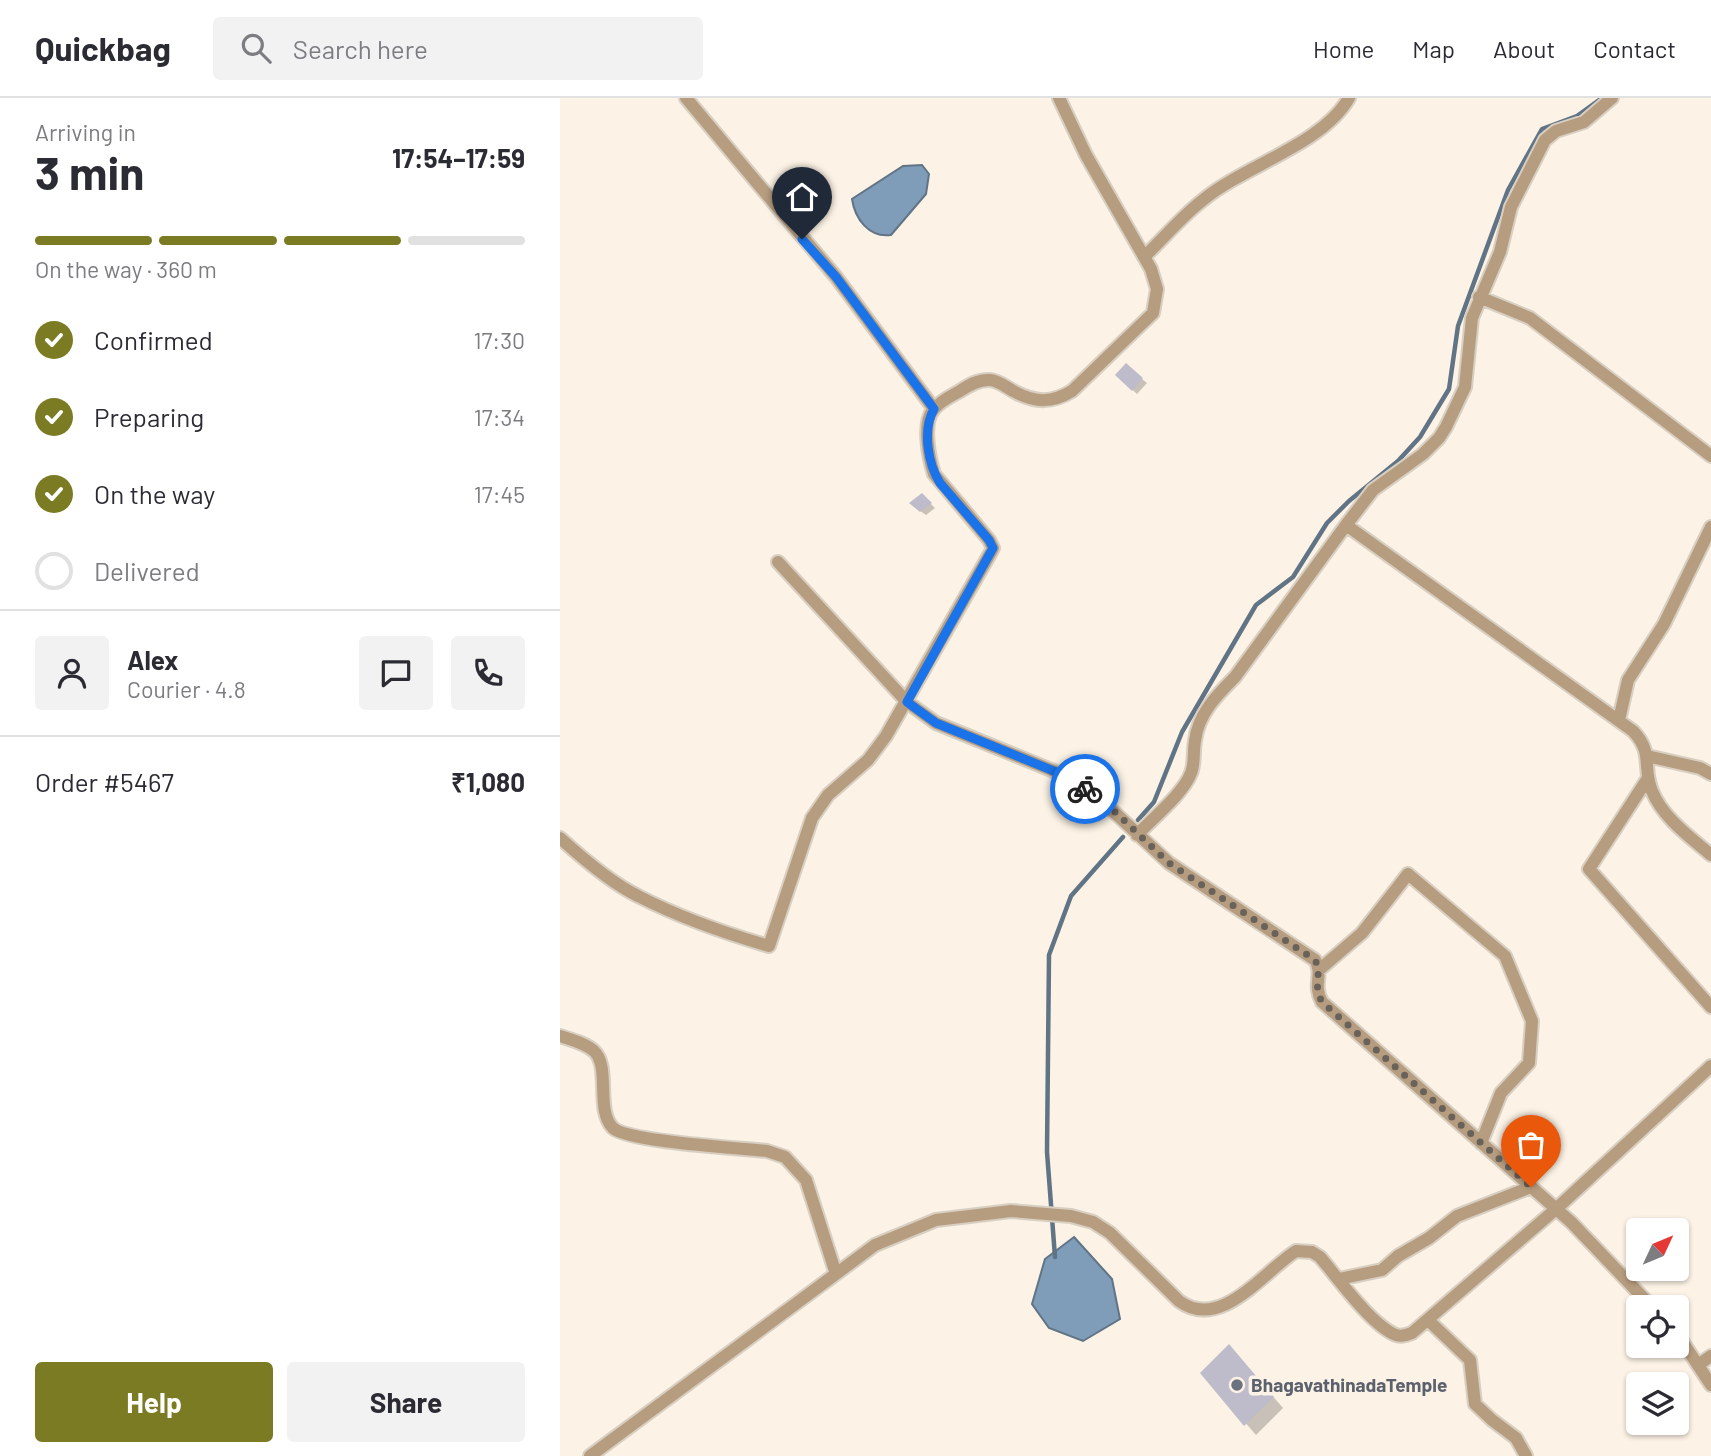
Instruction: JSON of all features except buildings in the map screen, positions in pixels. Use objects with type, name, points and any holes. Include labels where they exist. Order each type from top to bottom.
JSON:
[{"type":"street","points":[[686,98],[836,277],[934,409]]},
{"type":"street","points":[[560,838],[579,855],[636,895],[721,932],[769,946],[813,818],[828,795],[868,760],[907,702],[993,548],[934,474],[930,463],[928,424],[934,409],[973,383],[987,379],[1034,399],[1058,400],[1072,391],[1153,313],[1157,289],[1151,269],[1086,155],[1059,98]]},
{"type":"street","points":[[1144,257],[1202,200],[1237,176],[1299,144],[1342,111],[1349,98]]},
{"type":"street","points":[[1137,835],[1182,788],[1192,772],[1195,738],[1200,719],[1235,677],[1346,525],[1373,490],[1423,454],[1439,438],[1465,387],[1472,317],[1500,252],[1511,207],[1545,140],[1556,131],[1584,122],[1612,98]]},
{"type":"street","points":[[1479,297],[1530,318],[1711,456]]},
{"type":"street","points":[[1346,525],[1619,720],[1643,741],[1652,793],[1670,819],[1711,855]]},
{"type":"street","points":[[1619,720],[1628,680],[1664,624],[1711,527]]},
{"type":"street","points":[[778,562],[907,702],[936,723],[1071,778],[1114,811],[1169,863],[1315,960],[1319,970],[1316,990],[1322,1002],[1556,1209],[1640,1295]]},
{"type":"street","points":[[1647,756],[1700,768],[1711,774]]},
{"type":"street","points":[[1648,778],[1589,869],[1711,1007]]},
{"type":"street","points":[[1319,970],[1362,933],[1408,874],[1504,956],[1532,1021],[1529,1063],[1501,1093],[1481,1143]]},
{"type":"street","points":[[560,1036],[586,1045],[599,1057],[605,1110],[608,1121],[619,1132],[643,1138],[768,1151],[785,1157],[806,1180],[836,1274]]},
{"type":"street","points":[[590,1456],[875,1245],[936,1220],[1011,1211],[1071,1216],[1093,1222],[1110,1233],[1191,1309],[1201,1310],[1224,1306],[1296,1251],[1312,1252],[1344,1278],[1365,1311],[1394,1334],[1402,1336],[1412,1333],[1556,1209],[1711,1066]]},
{"type":"street","points":[[1344,1278],[1381,1270],[1457,1216],[1531,1187]]},
{"type":"street","points":[[1428,1320],[1470,1360],[1475,1404],[1516,1438],[1526,1456]]},
{"type":"street","points":[[1689,1352],[1711,1385]]},
{"type":"street","points":[[1698,1365],[1711,1356]]},
{"type":"water","points":[[922,165],[929,174],[926,194],[891,235],[876,233],[864,226],[852,199],[903,166]]},
{"type":"water","points":[[1074,1237],[1112,1279],[1120,1319],[1083,1341],[1049,1328],[1032,1304],[1045,1259]]},
{"type":"waterway","points":[[1138,820],[1154,802],[1182,732],[1256,605],[1293,577],[1327,523],[1349,501],[1398,461],[1420,437],[1449,389],[1458,326],[1508,190],[1542,129],[1577,116],[1602,98]]},
{"type":"waterway","points":[[1055,1257],[1047,1152],[1049,955],[1071,896],[1123,837]]},
{"type":"way so far","points":[[1085,789],[1114,811],[1169,863],[1315,960],[1319,970],[1316,990],[1322,1002],[1531,1187]]},
{"type":"place","name":"BhagavathinadaTemple","points":[[1237,1385]]},
{"type":"route","points":[[802,239],[836,277],[934,409],[928,424],[930,463],[934,474],[993,548],[907,702],[936,723],[1071,778],[1085,789]]}]
